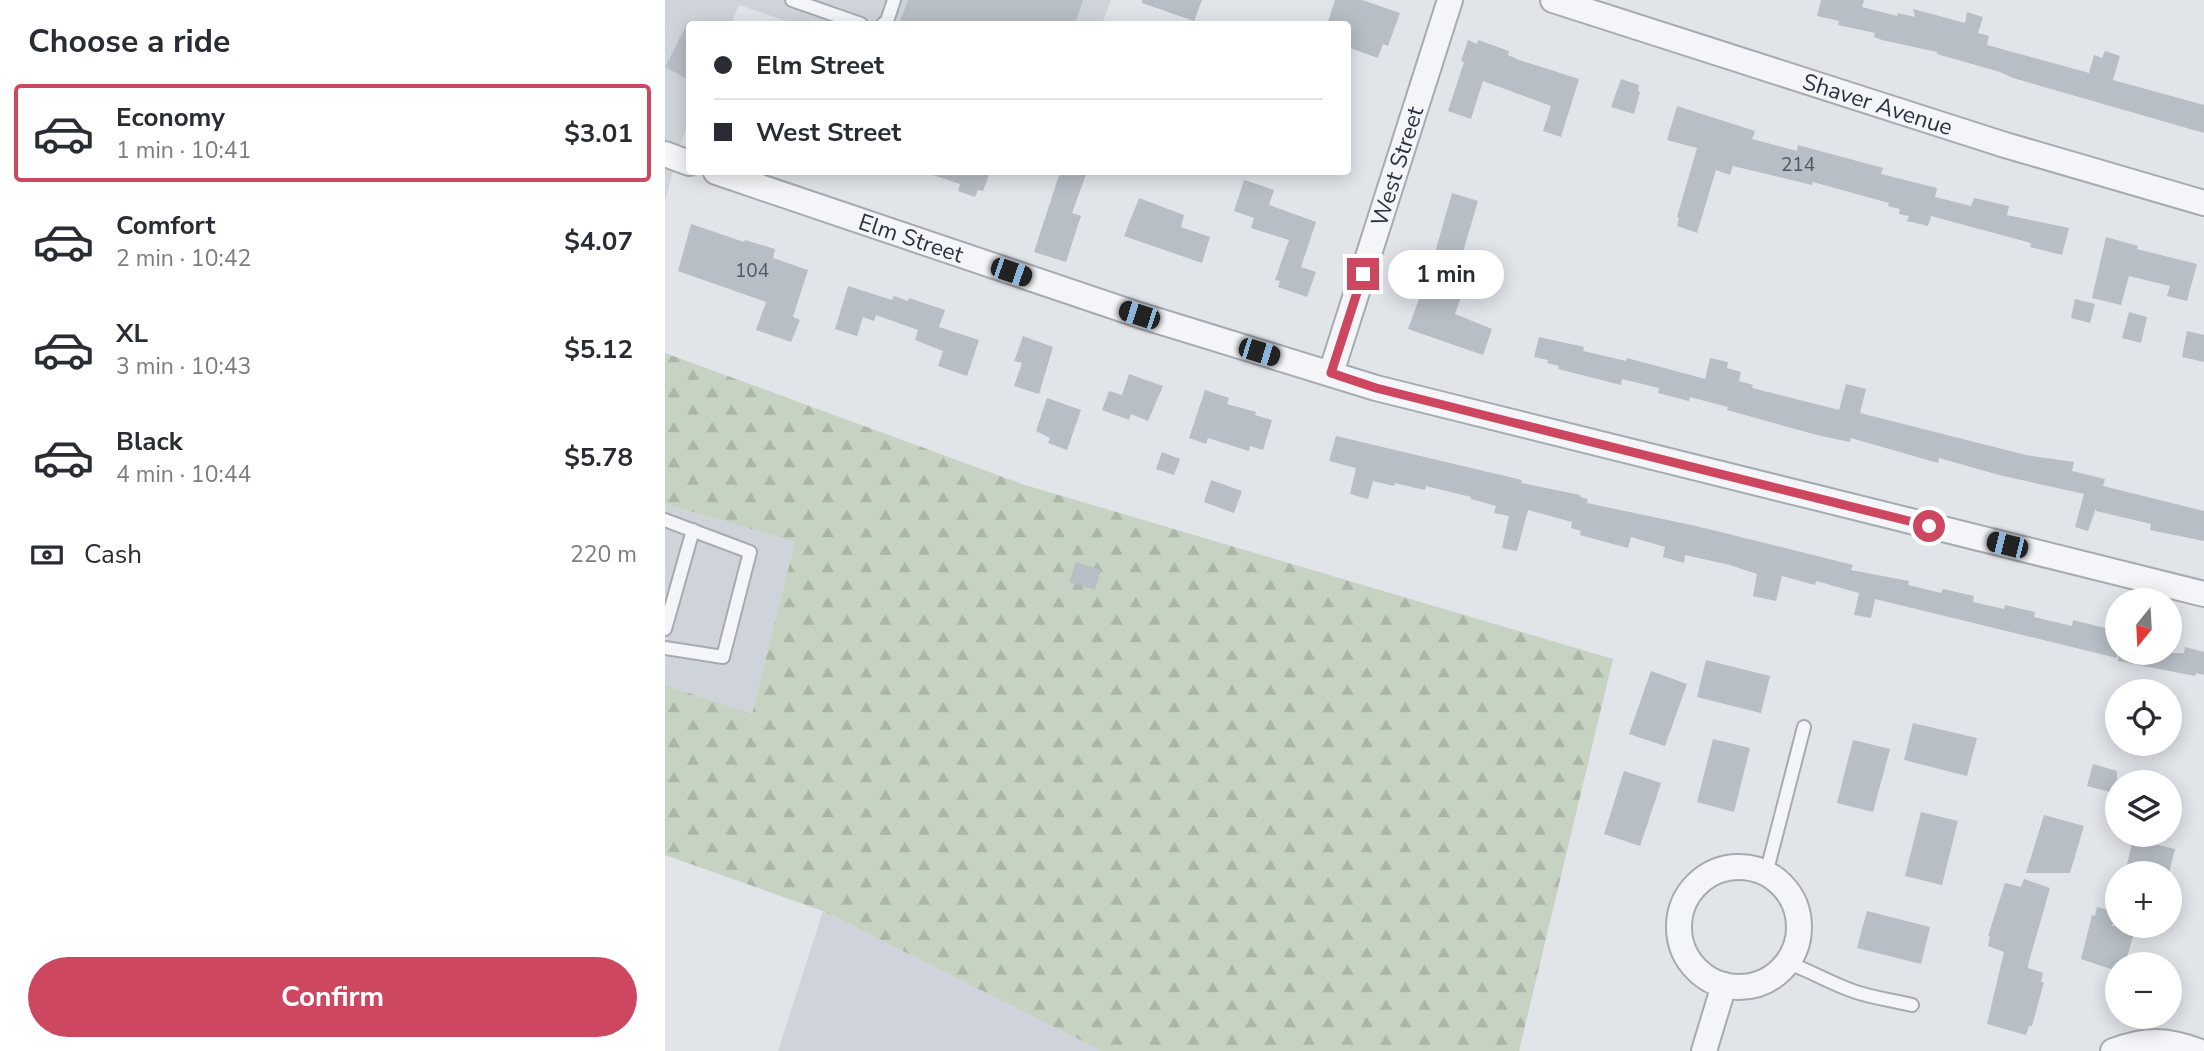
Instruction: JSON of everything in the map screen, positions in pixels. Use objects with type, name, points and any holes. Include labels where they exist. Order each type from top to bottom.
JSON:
[{"type":"street","name":"West Street","points":[[1331,373],[1450,0]]},
{"type":"street","name":"Shaver Avenue","points":[[1553,0],[2005,145],[2204,203]]},
{"type":"street","points":[[665,154],[686,162]]},
{"type":"street","name":"Elm Street","points":[[725,175],[1139,315],[1376,388],[2204,594]]},
{"type":"street","points":[[1730,867],[1753,868],[1775,878],[1791,896],[1799,918],[1797,942],[1787,963],[1770,979],[1748,987],[1724,985],[1702,975],[1686,958],[1678,936],[1680,912],[1690,891],[1707,875],[1730,867]]},
{"type":"street","points":[[1704,1051],[1724,985]]},
{"type":"street","points":[[2113,1051],[2141,1041],[2170,1042],[2198,1051]]},
{"type":"lane","points":[[792,0],[852,21]]},
{"type":"lane","points":[[887,21],[894,0]]},
{"type":"lane","points":[[665,520],[750,552],[723,657],[665,648]]},
{"type":"lane","points":[[665,629],[693,530]]},
{"type":"lane","points":[[1766,874],[1804,727]]},
{"type":"lane","points":[[1787,963],[1856,992],[1912,1005]]},
{"type":"shaded area","points":[[665,0],[1111,0],[1103,21],[786,21],[739,5],[732,21],[686,21],[686,130],[665,201]]},
{"type":"shaded area","points":[[665,504],[795,542],[752,715],[665,685]]},
{"type":"shaded area","points":[[823,911],[1102,1051],[778,1051]]},
{"type":"green space","points":[[665,353],[1025,485],[1613,659],[1519,1051],[1102,1051],[823,911],[665,855],[665,685],[752,714],[795,542],[665,504]]},
{"type":"building","points":[[908,0],[1083,0],[1076,21],[900,21]]},
{"type":"building","points":[[1142,0],[1202,0],[1194,21],[1142,3]]},
{"type":"building","points":[[1335,0],[1362,0],[1400,13],[1388,46],[1383,44],[1378,58],[1351,48],[1351,21],[1328,21]]},
{"type":"building","points":[[1821,0],[1864,0],[1862,7],[1897,16],[1898,13],[1915,17],[1913,9],[1965,23],[1967,12],[1983,17],[1978,33],[1989,36],[1987,45],[2089,73],[2094,55],[2102,58],[2105,51],[2120,56],[2113,80],[2204,105],[2204,133],[2013,78],[1937,52],[1882,40],[1874,37],[1875,33],[1838,25],[1839,21],[1817,16]]},
{"type":"building","points":[[686,26],[686,78],[665,67]]},
{"type":"building","points":[[1468,40],[1477,44],[1478,40],[1509,51],[1508,55],[1519,60],[1579,79],[1561,137],[1543,131],[1551,106],[1483,81],[1471,119],[1448,111],[1464,62],[1461,61]]},
{"type":"building","points":[[1621,79],[1639,85],[1640,92],[1634,114],[1611,107]]},
{"type":"building","points":[[1677,106],[1755,131],[1752,139],[1797,151],[1798,145],[1883,168],[1881,174],[1937,188],[1935,197],[1971,206],[1974,198],[2009,206],[2007,215],[2069,228],[2062,255],[2030,247],[2031,243],[1931,216],[1928,226],[1907,221],[1909,216],[1899,214],[1900,209],[1888,206],[1889,203],[1813,182],[1812,185],[1733,166],[1730,175],[1716,170],[1697,233],[1677,226],[1677,217],[1697,148],[1667,140]]},
{"type":"building","points":[[933,175],[989,175],[983,191],[978,190],[975,197],[958,191],[960,184]]},
{"type":"building","points":[[1059,175],[1086,175],[1072,213],[1081,216],[1066,262],[1034,252]]},
{"type":"building","points":[[1244,180],[1274,190],[1269,205],[1316,222],[1301,267],[1316,272],[1307,297],[1278,287],[1280,281],[1275,280],[1289,240],[1251,228],[1254,218],[1234,211]]},
{"type":"building","points":[[1452,193],[1478,201],[1460,262],[1472,266],[1455,314],[1492,329],[1483,355],[1408,329],[1432,263]]},
{"type":"building","points":[[1139,198],[1184,215],[1181,227],[1210,237],[1202,263],[1124,236]]},
{"type":"building","points":[[691,224],[744,242],[745,240],[775,249],[773,258],[808,270],[793,317],[800,320],[791,342],[756,330],[766,302],[678,271]]},
{"type":"building","points":[[2106,237],[2138,246],[2137,249],[2197,264],[2187,301],[2167,296],[2170,286],[2129,276],[2121,305],[2092,298]]},
{"type":"building","points":[[848,286],[892,300],[894,296],[908,301],[909,298],[945,310],[939,327],[979,340],[967,376],[938,366],[943,351],[915,340],[918,330],[876,315],[874,321],[863,317],[857,336],[835,329]]},
{"type":"building","points":[[2075,299],[2095,304],[2090,323],[2071,318]]},
{"type":"building","points":[[2129,312],[2147,317],[2141,343],[2122,338]]},
{"type":"building","points":[[2187,331],[2204,335],[2204,362],[2182,357]]},
{"type":"building","points":[[1023,336],[1053,347],[1039,394],[1014,386],[1022,363],[1014,361]]},
{"type":"building","points":[[1539,337],[1584,347],[1583,351],[1626,361],[1627,358],[1705,379],[1710,358],[1728,362],[1727,368],[1741,372],[1739,381],[1753,385],[1752,388],[1839,410],[1846,384],[1866,389],[1860,413],[2026,455],[2074,462],[2072,471],[2105,479],[2103,486],[2204,511],[2204,541],[2150,530],[2151,524],[2096,511],[2096,508],[2088,531],[2075,527],[2084,494],[1939,458],[1938,463],[1851,438],[1850,442],[1817,435],[1727,410],[1728,407],[1690,397],[1689,401],[1658,393],[1659,388],[1622,379],[1621,385],[1558,369],[1559,366],[1547,363],[1548,360],[1534,357]]},
{"type":"building","points":[[1129,374],[1163,386],[1148,421],[1131,414],[1129,420],[1102,410],[1109,391],[1122,395]]},
{"type":"building","points":[[1205,390],[1229,398],[1227,404],[1256,412],[1255,415],[1272,420],[1263,450],[1250,446],[1249,451],[1208,438],[1206,444],[1189,438]]},
{"type":"building","points":[[1047,398],[1081,410],[1067,450],[1048,443],[1050,438],[1036,431]]},
{"type":"building","points":[[1336,436],[1522,480],[1521,483],[1580,495],[1588,499],[1587,503],[1696,526],[1853,565],[1851,570],[1909,581],[1908,585],[1941,593],[1943,589],[1974,596],[1973,602],[2004,609],[2005,605],[2035,612],[2034,617],[2072,626],[2073,620],[2105,628],[2105,655],[1875,599],[1871,618],[1854,615],[1859,593],[1816,581],[1815,585],[1782,576],[1776,601],[1753,596],[1757,574],[1685,555],[1684,563],[1663,557],[1665,547],[1631,537],[1628,548],[1580,535],[1581,531],[1571,528],[1572,522],[1528,510],[1517,551],[1502,548],[1509,516],[1494,513],[1496,506],[1426,486],[1425,490],[1373,481],[1368,499],[1350,494],[1356,468],[1329,461]]},
{"type":"building","points":[[1162,452],[1180,459],[1174,475],[1156,469]]},
{"type":"building","points":[[1211,480],[1242,491],[1234,513],[1204,502]]},
{"type":"building","points":[[1076,562],[1101,570],[1095,590],[1069,582]]},
{"type":"building","points":[[2185,647],[2204,652],[2204,675],[2196,673],[2195,676],[2139,665],[2182,665]]},
{"type":"building","points":[[1706,660],[1770,676],[1761,713],[1697,697]]},
{"type":"building","points":[[1651,671],[1687,684],[1665,746],[1629,734]]},
{"type":"building","points":[[1913,723],[1977,738],[1967,776],[1904,760]]},
{"type":"building","points":[[1713,739],[1750,748],[1734,812],[1697,802]]},
{"type":"building","points":[[1853,740],[1890,749],[1873,812],[1837,803]]},
{"type":"building","points":[[2093,764],[2114,770],[2105,770],[2105,791],[2087,786]]},
{"type":"building","points":[[1624,771],[1661,783],[1640,846],[1604,834]]},
{"type":"building","points":[[1921,812],[1958,821],[1942,885],[1905,876]]},
{"type":"building","points":[[2044,815],[2084,826],[2070,873],[2026,873]]},
{"type":"building","points":[[2131,847],[2175,849],[2172,861],[2128,861]]},
{"type":"building","points":[[2024,879],[2050,888],[2028,965],[2028,968],[2043,973],[2041,982],[2044,982],[2032,1026],[2029,1026],[2026,1035],[1987,1024],[2004,952],[1988,946],[1988,936],[2005,883],[2021,887]]},
{"type":"building","points":[[2097,907],[2105,909],[2105,938],[2133,938],[2128,952],[2105,952],[2105,967],[2081,959],[2092,915],[2095,916]]},
{"type":"building","points":[[1867,911],[1930,927],[1921,964],[1857,948]]},
{"type":"route","points":[[1363,274],[1331,373],[1376,388],[1929,526]]}]
